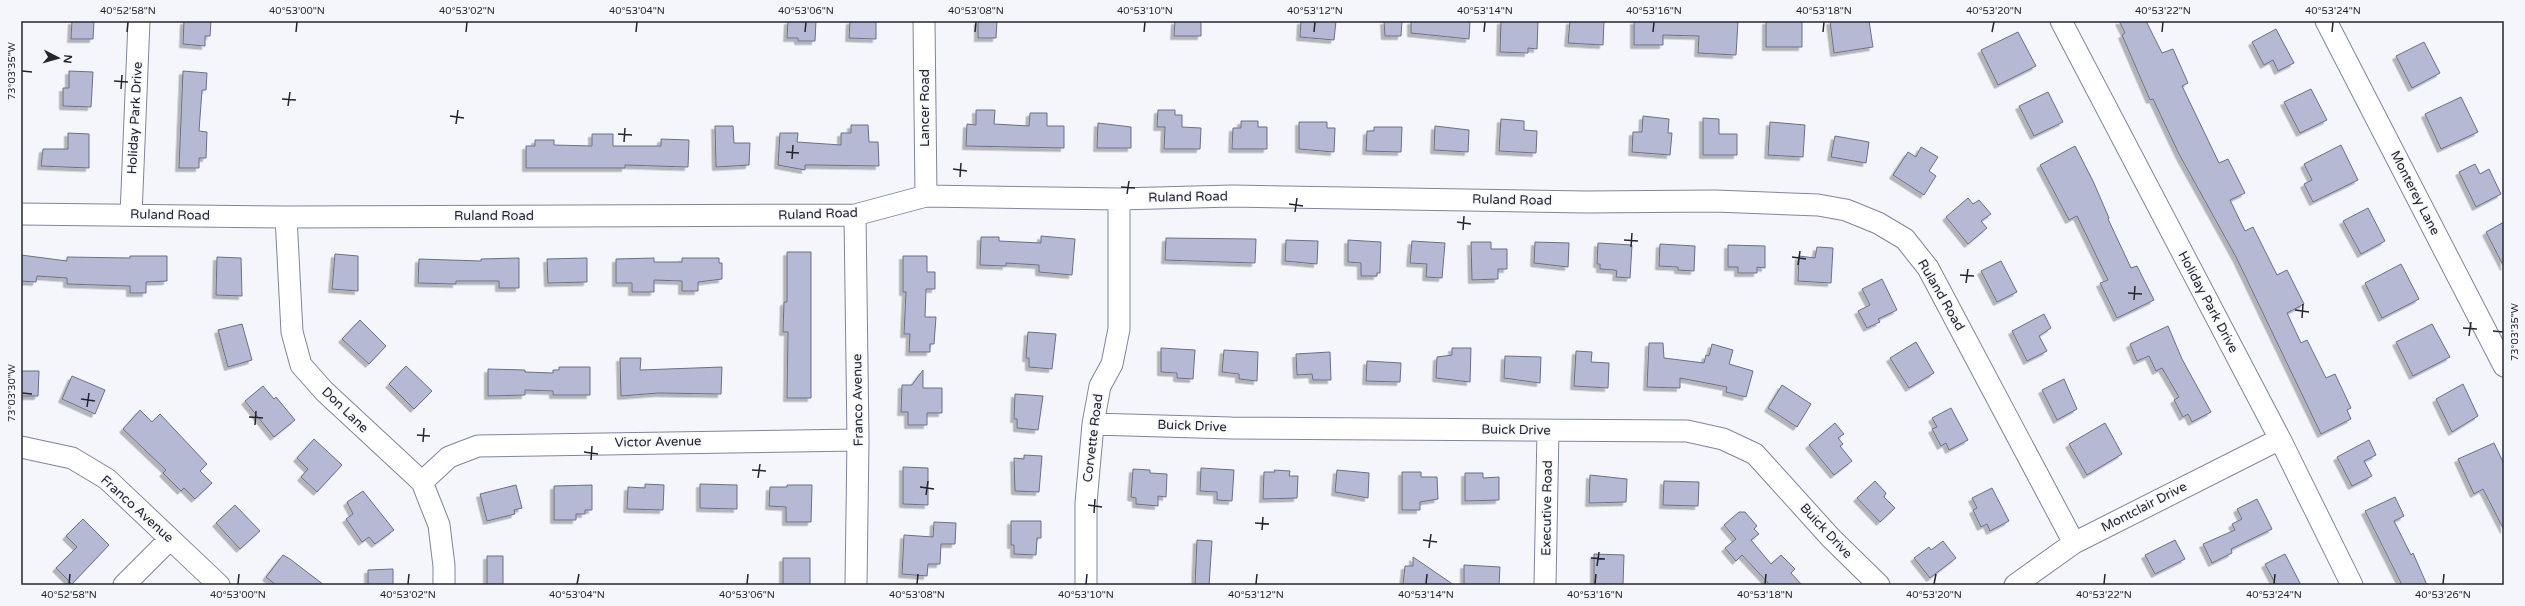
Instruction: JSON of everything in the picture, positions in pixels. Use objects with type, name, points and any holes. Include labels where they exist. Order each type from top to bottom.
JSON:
[{"type":"street","name":"Holiday Park Drive","points":[[131,215],[139,21]]},
{"type":"street","name":"Lancer Road","points":[[924,21],[926,196]]},
{"type":"street","name":"Holiday Park Drive","points":[[2061,21],[2280,439],[2352,585]]},
{"type":"street","name":"Monterey Lane","points":[[2326,21],[2504,366]]},
{"type":"street","name":"Ruland Road","points":[[21,214],[286,217],[855,215],[926,196],[1119,199],[1232,196],[1586,202],[1715,201],[1818,205],[1846,210],[1878,223],[1905,239],[1928,268],[2074,543]]},
{"type":"street","name":"Corvette Road","points":[[1086,585],[1086,503],[1093,424],[1100,386],[1112,364],[1119,329],[1119,199]]},
{"type":"street","name":"Franco Avenue","points":[[855,215],[858,440],[856,585]]},
{"type":"street","name":"Don Lane","points":[[286,217],[292,332],[301,365],[324,391],[422,482],[439,525],[444,566],[444,585]]},
{"type":"street","name":"Buick Drive","points":[[1093,424],[1548,431],[1687,431],[1723,439],[1755,454],[1831,538],[1879,585]]},
{"type":"street","name":"Executive Road","points":[[1545,585],[1548,431]]},
{"type":"street","name":"Montclair Drive","points":[[2015,585],[2074,543],[2280,439]]},
{"type":"street","name":"Victor Avenue","points":[[422,482],[449,457],[478,446],[858,440]]},
{"type":"street","name":"Franco Avenue","points":[[21,447],[72,458],[107,479],[219,585]]},
{"type":"street","points":[[124,585],[170,539]]},
{"type":"building","points":[[72,21],[94,21],[93,39],[71,39]]},
{"type":"building","points":[[184,21],[211,21],[210,36],[205,36],[205,46],[183,44]]},
{"type":"building","points":[[788,21],[816,21],[815,41],[798,41],[798,38],[787,38]]},
{"type":"building","points":[[850,21],[876,21],[876,39],[849,38]]},
{"type":"building","points":[[978,21],[997,21],[996,38],[978,38]]},
{"type":"building","points":[[1175,21],[1201,21],[1201,36],[1174,36]]},
{"type":"building","points":[[1301,21],[1336,21],[1334,40],[1300,37]]},
{"type":"building","points":[[1384,21],[1402,21],[1401,36],[1385,36]]},
{"type":"building","points":[[1411,21],[1470,21],[1469,39],[1411,33]]},
{"type":"building","points":[[1501,21],[1538,21],[1537,49],[1528,48],[1528,53],[1500,52]]},
{"type":"building","points":[[1570,21],[1604,21],[1603,45],[1568,43]]},
{"type":"building","points":[[1634,21],[1738,21],[1736,55],[1698,53],[1699,36],[1663,35],[1663,45],[1634,45]]},
{"type":"building","points":[[1766,21],[1802,21],[1802,47],[1766,47]]},
{"type":"building","points":[[1830,21],[1869,21],[1873,47],[1834,53]]},
{"type":"building","points":[[2119,21],[2146,21],[2162,53],[2173,49],[2188,83],[2182,86],[2219,163],[2228,159],[2245,193],[2230,200],[2245,231],[2253,227],[2277,275],[2287,270],[2304,304],[2287,313],[2301,343],[2307,340],[2326,378],[2335,374],[2351,408],[2347,410],[2351,419],[2321,434],[2236,257],[2179,154],[2153,99],[2150,100],[2122,35],[2125,33]]},
{"type":"building","points":[[2276,29],[2294,63],[2278,71],[2273,60],[2264,65],[2252,42]]},
{"type":"building","points":[[2018,32],[2036,66],[1998,85],[1981,50]]},
{"type":"building","points":[[2424,42],[2440,73],[2412,88],[2396,56]]},
{"type":"building","points":[[69,71],[93,72],[91,107],[63,106],[63,88],[69,88]]},
{"type":"building","points":[[183,71],[207,73],[206,90],[202,90],[199,131],[207,132],[206,158],[199,158],[199,168],[179,168]]},
{"type":"building","points":[[2311,89],[2327,120],[2300,133],[2284,102]]},
{"type":"building","points":[[2048,92],[2063,122],[2034,136],[2019,106]]},
{"type":"building","points":[[2461,97],[2478,132],[2441,149],[2425,114]]},
{"type":"building","points":[[976,110],[995,110],[994,124],[1029,126],[1030,113],[1047,113],[1047,126],[1064,126],[1064,148],[966,146],[967,124],[976,125]]},
{"type":"building","points":[[1158,110],[1175,110],[1175,115],[1182,115],[1182,127],[1201,128],[1200,149],[1164,149],[1165,127],[1157,127]]},
{"type":"building","points":[[1643,116],[1669,119],[1668,133],[1672,133],[1670,155],[1632,152],[1633,132],[1642,132]]},
{"type":"building","points":[[1703,118],[1719,119],[1719,134],[1737,134],[1737,155],[1703,155]]},
{"type":"building","points":[[1501,119],[1524,121],[1524,130],[1537,131],[1536,153],[1499,151]]},
{"type":"building","points":[[1241,121],[1258,121],[1258,127],[1267,127],[1267,149],[1232,149],[1233,128],[1241,128]]},
{"type":"building","points":[[1299,122],[1327,122],[1327,128],[1335,128],[1334,152],[1299,149]]},
{"type":"building","points":[[1770,122],[1805,125],[1803,157],[1768,155]]},
{"type":"building","points":[[1098,123],[1131,127],[1131,148],[1097,148]]},
{"type":"building","points":[[851,125],[868,125],[869,142],[878,142],[879,166],[805,165],[805,170],[778,165],[780,133],[798,133],[797,142],[841,145],[841,133],[851,133]]},
{"type":"building","points":[[715,126],[733,126],[734,143],[750,143],[749,165],[716,167]]},
{"type":"building","points":[[1435,126],[1469,130],[1468,152],[1434,150]]},
{"type":"building","points":[[1374,127],[1402,127],[1401,152],[1366,151],[1367,131],[1374,131]]},
{"type":"building","points":[[68,133],[89,134],[89,168],[41,166],[43,149],[68,149]]},
{"type":"building","points":[[592,134],[613,134],[613,146],[661,146],[661,139],[689,140],[688,167],[625,165],[625,168],[526,168],[526,146],[535,146],[535,140],[554,140],[554,145],[592,146]]},
{"type":"building","points":[[1835,136],[1869,142],[1866,163],[1831,157]]},
{"type":"building","points":[[2341,145],[2358,180],[2313,202],[2304,184],[2312,180],[2304,164]]},
{"type":"building","points":[[2075,146],[2093,181],[2109,218],[2108,219],[2131,268],[2137,266],[2154,300],[2117,318],[2100,283],[2108,280],[2077,216],[2069,220],[2040,165]]},
{"type":"building","points":[[1921,147],[1938,157],[1929,171],[1936,176],[1924,195],[1893,175],[1908,152],[1916,157]]},
{"type":"building","points":[[2475,164],[2480,174],[2489,169],[2501,194],[2476,207],[2459,172]]},
{"type":"building","points":[[1968,198],[1973,204],[1979,200],[1991,214],[1981,221],[1987,228],[1968,244],[1946,217]]},
{"type":"building","points":[[2368,208],[2385,241],[2361,254],[2343,221]]},
{"type":"building","points":[[2504,222],[2504,267],[2486,232]]},
{"type":"building","points":[[1041,236],[1075,239],[1072,275],[1039,272],[1039,265],[1006,263],[1006,266],[980,265],[981,237],[999,237],[999,241],[1041,243]]},
{"type":"building","points":[[1166,238],[1256,239],[1255,263],[1165,260]]},
{"type":"building","points":[[1286,240],[1318,241],[1317,264],[1285,261]]},
{"type":"building","points":[[1348,240],[1381,242],[1380,273],[1377,273],[1377,276],[1361,276],[1361,263],[1348,262]]},
{"type":"building","points":[[1412,241],[1445,243],[1442,278],[1426,277],[1427,264],[1410,263]]},
{"type":"building","points":[[1471,242],[1491,242],[1491,249],[1507,249],[1507,269],[1498,269],[1498,279],[1472,280]]},
{"type":"building","points":[[1535,242],[1569,243],[1568,267],[1534,263]]},
{"type":"building","points":[[1598,243],[1632,245],[1630,278],[1616,277],[1617,271],[1614,270],[1600,269],[1600,264],[1597,264]]},
{"type":"building","points":[[1660,244],[1695,246],[1694,271],[1678,270],[1678,267],[1659,266]]},
{"type":"building","points":[[1728,245],[1765,246],[1765,268],[1757,267],[1757,273],[1738,273],[1738,267],[1728,267]]},
{"type":"building","points":[[1817,247],[1833,248],[1831,283],[1798,281],[1799,256],[1815,258]]},
{"type":"building","points":[[787,252],[811,252],[811,398],[787,398],[788,332],[783,332],[784,302],[787,302]]},
{"type":"building","points":[[335,254],[358,256],[358,291],[332,289]]},
{"type":"building","points":[[21,255],[67,261],[67,257],[130,258],[130,256],[167,256],[167,281],[146,282],[146,293],[130,293],[130,286],[67,284],[67,278],[37,276],[36,282],[21,281]]},
{"type":"building","points":[[903,256],[927,256],[927,272],[935,272],[935,289],[926,289],[925,317],[936,317],[934,344],[930,344],[930,352],[909,352],[910,334],[904,334],[906,292],[903,292]]},
{"type":"building","points":[[217,257],[241,258],[242,296],[216,295]]},
{"type":"building","points":[[519,258],[519,288],[499,288],[499,281],[456,281],[456,284],[418,283],[419,259],[481,261],[481,259]]},
{"type":"building","points":[[587,258],[587,282],[548,283],[547,259]]},
{"type":"building","points":[[654,258],[654,262],[682,262],[682,258],[719,258],[719,263],[722,263],[722,279],[698,282],[698,291],[682,291],[682,281],[654,280],[654,292],[632,292],[632,283],[616,283],[616,259]]},
{"type":"building","points":[[2001,261],[2017,292],[1997,302],[1981,271]]},
{"type":"building","points":[[2401,264],[2419,299],[2382,318],[2365,283]]},
{"type":"building","points":[[1882,279],[1897,310],[1878,319],[1880,322],[1867,328],[1858,311],[1870,305],[1862,289]]},
{"type":"building","points":[[2044,314],[2051,328],[2039,336],[2047,351],[2027,361],[2012,331]]},
{"type":"building","points":[[360,320],[386,346],[369,364],[342,339]]},
{"type":"building","points":[[242,324],[252,360],[228,367],[218,330]]},
{"type":"building","points":[[2432,324],[2450,357],[2413,376],[2396,342]]},
{"type":"building","points":[[2168,326],[2182,359],[2211,412],[2192,422],[2188,414],[2183,417],[2174,400],[2179,397],[2162,368],[2156,371],[2149,356],[2137,361],[2130,344]]},
{"type":"building","points":[[1028,332],[1056,334],[1052,369],[1029,367],[1029,358],[1026,358]]},
{"type":"building","points":[[1916,342],[1934,373],[1909,388],[1890,358]]},
{"type":"building","points":[[1649,343],[1663,343],[1664,358],[1704,363],[1706,355],[1709,356],[1712,344],[1733,350],[1729,364],[1753,371],[1746,397],[1726,392],[1727,387],[1680,378],[1680,388],[1647,387]]},
{"type":"building","points":[[1161,348],[1195,350],[1193,379],[1177,378],[1177,373],[1161,372]]},
{"type":"building","points":[[1452,348],[1471,348],[1470,382],[1436,378],[1437,357],[1452,355]]},
{"type":"building","points":[[1224,350],[1258,352],[1257,381],[1239,379],[1239,374],[1222,372]]},
{"type":"building","points":[[1576,351],[1592,352],[1591,362],[1609,363],[1608,388],[1574,386]]},
{"type":"building","points":[[1330,352],[1331,380],[1313,380],[1312,374],[1297,375],[1296,354]]},
{"type":"building","points":[[1505,356],[1541,357],[1540,383],[1504,378]]},
{"type":"building","points":[[620,358],[641,358],[640,370],[722,367],[721,394],[658,393],[621,396]]},
{"type":"building","points":[[1367,361],[1401,363],[1400,382],[1366,381]]},
{"type":"building","points":[[406,366],[432,391],[414,409],[389,384]]},
{"type":"building","points":[[559,367],[590,367],[590,395],[553,395],[553,391],[525,390],[525,395],[488,396],[488,369],[525,370],[525,372],[553,373],[553,370],[559,370]]},
{"type":"building","points":[[923,370],[923,388],[942,388],[942,413],[927,413],[927,425],[908,425],[908,412],[901,412],[902,385],[912,385]]},
{"type":"building","points":[[21,371],[39,371],[38,396],[21,396]]},
{"type":"building","points":[[72,376],[105,390],[95,414],[62,399]]},
{"type":"building","points":[[2064,379],[2077,409],[2057,420],[2042,390]]},
{"type":"building","points":[[2463,384],[2478,416],[2452,432],[2436,399]]},
{"type":"building","points":[[1782,385],[1811,404],[1797,427],[1768,408]]},
{"type":"building","points":[[263,386],[274,399],[276,397],[295,420],[274,437],[245,401]]},
{"type":"building","points":[[1015,394],[1043,396],[1038,430],[1017,428],[1017,419],[1014,419]]},
{"type":"building","points":[[1951,408],[1968,440],[1949,450],[1946,443],[1941,446],[1932,429],[1937,427],[1932,418]]},
{"type":"building","points":[[140,410],[152,422],[160,414],[207,464],[200,471],[212,483],[195,499],[184,488],[181,491],[163,473],[166,470],[123,429]]},
{"type":"building","points":[[1835,423],[1844,434],[1838,438],[1843,444],[1840,446],[1852,461],[1834,475],[1809,445]]},
{"type":"building","points":[[2105,423],[2122,454],[2087,475],[2069,444]]},
{"type":"building","points":[[314,439],[342,465],[317,492],[301,477],[308,469],[297,458]]},
{"type":"building","points":[[2369,440],[2376,455],[2364,461],[2372,476],[2352,486],[2337,457]]},
{"type":"building","points":[[2494,443],[2504,464],[2504,530],[2483,489],[2474,494],[2458,459]]},
{"type":"building","points":[[1024,455],[1042,456],[1039,492],[1015,491],[1014,458],[1024,459]]},
{"type":"building","points":[[903,467],[928,468],[928,505],[903,504]]},
{"type":"building","points":[[1201,468],[1234,470],[1232,501],[1217,500],[1217,492],[1200,491]]},
{"type":"building","points":[[1133,469],[1150,470],[1150,473],[1167,474],[1166,497],[1158,496],[1158,506],[1136,504],[1136,498],[1131,497]]},
{"type":"building","points":[[1274,470],[1290,471],[1289,476],[1298,476],[1297,498],[1263,499],[1264,472],[1275,472]]},
{"type":"building","points":[[1337,470],[1369,473],[1368,498],[1335,492]]},
{"type":"building","points":[[1402,472],[1421,472],[1421,477],[1437,477],[1438,499],[1420,502],[1420,510],[1402,510]]},
{"type":"building","points":[[1465,473],[1483,473],[1483,478],[1499,477],[1499,500],[1465,501]]},
{"type":"building","points":[[1590,475],[1627,479],[1626,502],[1589,503]]},
{"type":"building","points":[[1664,481],[1699,482],[1698,506],[1663,505]]},
{"type":"building","points":[[1875,481],[1886,493],[1884,497],[1895,508],[1880,522],[1857,498]]},
{"type":"building","points":[[645,484],[664,485],[663,510],[627,509],[628,487],[645,488]]},
{"type":"building","points":[[700,484],[737,485],[737,509],[700,508]]},
{"type":"building","points":[[516,485],[522,508],[514,510],[515,514],[487,521],[480,494]]},
{"type":"building","points":[[592,485],[592,510],[585,510],[585,514],[576,514],[576,520],[554,520],[554,486]]},
{"type":"building","points":[[787,485],[812,485],[811,522],[786,522],[786,507],[769,506],[770,487],[787,487]]},
{"type":"building","points":[[1992,488],[2009,521],[1990,531],[1987,524],[1981,527],[1973,510],[1977,508],[1972,498]]},
{"type":"building","points":[[363,491],[394,530],[375,544],[369,537],[362,542],[346,519],[353,514],[347,502]]},
{"type":"building","points":[[2395,497],[2404,516],[2394,521],[2411,555],[2413,553],[2427,585],[2402,585],[2365,511]]},
{"type":"building","points":[[2257,499],[2272,529],[2231,549],[2232,553],[2212,563],[2203,544],[2235,530],[2232,524],[2242,519],[2237,509]]},
{"type":"building","points":[[235,505],[260,531],[240,549],[216,523]]},
{"type":"building","points":[[1739,512],[1745,512],[1757,526],[1754,529],[1759,534],[1751,540],[1771,564],[1781,555],[1795,569],[1791,573],[1802,585],[1770,585],[1742,555],[1736,561],[1725,548],[1736,539],[1724,525]]},
{"type":"building","points":[[83,519],[109,545],[72,584],[56,568],[77,547],[66,536]]},
{"type":"building","points":[[1011,521],[1041,521],[1041,538],[1037,538],[1036,555],[1014,554],[1014,545],[1011,545]]},
{"type":"building","points":[[934,522],[956,523],[955,544],[941,544],[940,564],[928,564],[927,576],[902,574],[904,535],[933,537]]},
{"type":"building","points":[[1197,540],[1212,541],[1209,585],[1195,585]]},
{"type":"building","points":[[2175,540],[2185,559],[2155,574],[2145,555]]},
{"type":"building","points":[[1943,541],[1956,558],[1930,578],[1914,558],[1929,547],[1931,550]]},
{"type":"building","points":[[1594,554],[1624,555],[1623,585],[1594,585]]},
{"type":"building","points":[[2285,554],[2301,585],[2276,585],[2265,564]]},
{"type":"building","points":[[283,555],[324,585],[276,585],[266,577]]},
{"type":"building","points":[[487,556],[503,556],[503,585],[487,585]]},
{"type":"building","points":[[1413,557],[1454,585],[1403,585],[1405,566],[1413,566]]},
{"type":"building","points":[[783,558],[810,558],[810,585],[783,585]]},
{"type":"building","points":[[1464,565],[1500,567],[1499,585],[1464,585]]},
{"type":"building","points":[[393,569],[393,585],[368,585],[368,570]]}]
